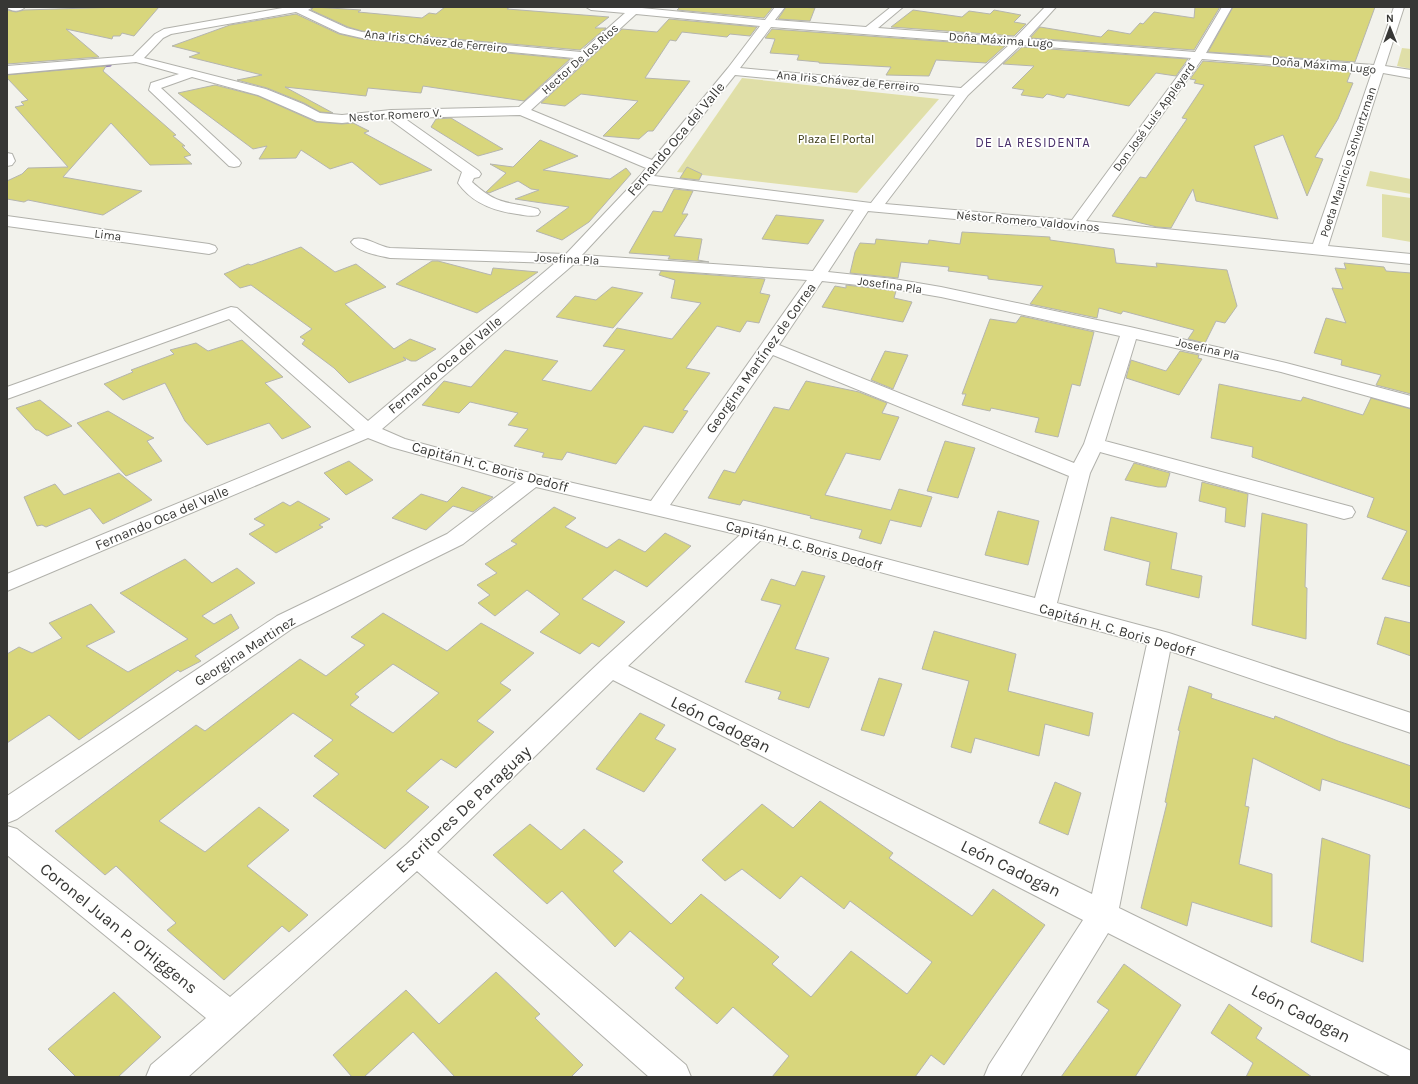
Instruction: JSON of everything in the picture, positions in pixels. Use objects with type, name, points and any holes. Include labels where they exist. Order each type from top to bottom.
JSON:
[{"type":"street","points":[[12,7],[20,7]]},
{"type":"street","points":[[136,59],[159,36],[168,32],[296,8],[311,7]]},
{"type":"street","name":"Doña Máxima Lugo","points":[[591,7],[636,9],[767,23],[1379,69],[1411,74]]},
{"type":"street","name":"Fernando Oca del Valle","points":[[7,583],[368,431],[570,259],[645,179],[780,7]]},
{"type":"street","points":[[869,30],[898,7]]},
{"type":"street","name":"Georgina Martínez de Correa","points":[[657,508],[768,347],[869,208],[964,92],[1019,41],[1051,7]]},
{"type":"street","name":"Don José Luis Appleyard","points":[[1076,225],[1199,55],[1227,7]]},
{"type":"street","name":"Poeta Mauricio Schvartzman","points":[[1319,249],[1399,7]]},
{"type":"street","name":"Ana Iris Chávez de Ferreiro","points":[[296,8],[344,31],[362,35],[584,56]]},
{"type":"street","name":"Hector De los Rios","points":[[522,111],[636,9]]},
{"type":"street","name":"Nestor Romero V.","points":[[7,70],[136,59],[262,92],[299,106],[317,117],[342,119],[391,114],[522,111],[654,166]]},
{"type":"street","name":"Ana Iris Chávez de Ferreiro","points":[[732,70],[964,92]]},
{"type":"street","points":[[192,73],[155,86],[155,90],[234,162]]},
{"type":"street","points":[[391,114],[472,172],[465,183],[478,197],[496,206],[533,212]]},
{"type":"street","points":[[7,157],[7,162]]},
{"type":"street","name":"Néstor Romero Valdovinos","points":[[645,179],[869,208],[1076,225],[1411,259]]},
{"type":"street","name":"Lima","points":[[7,222],[209,249]]},
{"type":"street","name":"Josefina Pla","points":[[359,242],[373,249],[390,253],[570,259],[819,276],[894,284],[941,292],[1130,332],[1286,368],[1411,402]]},
{"type":"street","name":"Capitán H. C. Boris Dedoff","points":[[7,393],[231,312],[368,431],[398,443],[532,480],[757,532],[1160,639],[1411,723]]},
{"type":"street","points":[[1044,609],[1080,473],[1094,444],[1130,332]]},
{"type":"street","points":[[768,347],[1080,473]]},
{"type":"street","points":[[1094,444],[1344,512]]},
{"type":"street","name":"Georgina Martinez","points":[[7,811],[286,622],[455,538],[532,480]]},
{"type":"street","name":"Escritores De Paraguay","points":[[162,1077],[231,1018],[417,853],[610,668],[757,532]]},
{"type":"street","points":[[1001,1077],[1103,914],[1160,639]]},
{"type":"street","name":"León Cadogan","points":[[610,668],[1411,1069]]},
{"type":"street","name":"Coronel Juan P. O'Higgens","points":[[7,838],[231,1018]]},
{"type":"street","points":[[417,853],[674,1077]]},
{"type":"green space","points":[[1402,48],[1411,49],[1411,69],[1397,66]]},
{"type":"green space","name":"Plaza El Portal","points":[[742,78],[939,99],[857,193],[677,172]]},
{"type":"green space","points":[[1370,171],[1411,179],[1411,194],[1366,186]]},
{"type":"green space","points":[[1382,194],[1411,198],[1411,242],[1382,237]]},
{"type":"building","points":[[159,7],[134,36],[122,33],[120,36],[113,36],[112,39],[66,29],[99,57],[7,64],[7,10],[16,12],[24,10]]},
{"type":"building","points":[[314,7],[361,10],[358,12],[422,18],[429,13],[436,14],[445,7],[510,7],[507,9],[609,17],[595,28],[606,28],[580,50],[362,31],[348,27],[311,10]]},
{"type":"building","points":[[680,7],[773,7],[764,18],[677,10]]},
{"type":"building","points":[[786,7],[815,8],[810,21],[778,19]]},
{"type":"building","points":[[1195,7],[1220,7],[1194,50],[1030,38],[1040,27],[1101,37],[1108,30],[1130,34],[1140,23],[1143,24],[1154,12],[1194,18]]},
{"type":"building","points":[[1233,7],[1375,7],[1355,62],[1208,52]]},
{"type":"building","points":[[913,10],[962,17],[969,11],[990,14],[994,10],[1021,15],[1014,22],[1026,24],[1014,36],[891,27]]},
{"type":"building","points":[[296,14],[339,34],[362,39],[570,59],[524,101],[423,86],[421,93],[368,88],[366,96],[285,87],[333,113],[320,112],[304,103],[267,88],[237,80],[262,75],[189,57],[200,53],[172,46],[230,25]]},
{"type":"building","points":[[669,19],[757,27],[750,36],[730,34],[727,37],[682,32],[676,41],[670,40],[645,78],[690,81],[653,131],[648,131],[639,139],[603,136],[638,101],[581,94],[565,106],[541,103],[622,29],[657,32]]},
{"type":"building","points":[[772,29],[1005,46],[986,63],[936,60],[929,76],[886,75],[891,67],[819,63],[797,60],[799,55],[770,53],[775,39],[765,38]]},
{"type":"building","points":[[1022,47],[1188,59],[1176,76],[1156,73],[1129,106],[1067,94],[1064,98],[1047,94],[1043,98],[1021,95],[1024,90],[1012,88],[1034,66],[1003,64]]},
{"type":"building","points":[[1203,61],[1351,72],[1347,82],[1353,83],[1338,119],[1315,157],[1323,159],[1307,196],[1283,135],[1254,146],[1278,219],[1196,201],[1193,189],[1171,228],[1157,227],[1112,216],[1140,177],[1146,178],[1187,119],[1182,118],[1204,85],[1194,83],[1196,80],[1190,79]]},
{"type":"building","points":[[106,66],[103,71],[176,135],[173,136],[185,146],[182,146],[191,155],[184,157],[192,164],[150,165],[111,123],[63,177],[142,191],[103,215],[28,200],[24,202],[7,199],[7,181],[22,174],[28,168],[68,167],[15,107],[24,105],[21,102],[28,100],[7,78],[7,75]]},
{"type":"building","points":[[215,85],[258,96],[316,122],[342,124],[353,123],[369,131],[364,133],[432,170],[380,185],[352,162],[330,169],[301,150],[296,158],[259,159],[267,146],[253,149],[178,93]]},
{"type":"building","points":[[451,118],[503,149],[478,156],[431,127],[436,119]]},
{"type":"building","points":[[540,140],[578,156],[543,170],[610,179],[626,168],[631,174],[589,222],[562,240],[536,231],[569,207],[515,199],[539,190],[531,189],[518,181],[489,193],[486,192],[506,173],[490,164],[513,167]]},
{"type":"building","points":[[687,167],[702,174],[699,180],[680,178]]},
{"type":"building","points":[[674,189],[693,191],[682,214],[688,214],[674,236],[702,239],[698,260],[709,262],[668,259],[670,256],[629,253],[653,211],[662,212]]},
{"type":"building","points":[[776,215],[824,220],[808,244],[762,239]]},
{"type":"building","points":[[962,232],[1050,237],[1050,240],[1114,249],[1116,263],[1157,267],[1156,263],[1227,270],[1237,306],[1225,323],[1216,321],[1205,343],[1188,339],[1194,330],[1123,311],[1121,314],[1099,308],[1097,318],[1030,304],[1043,286],[988,279],[988,276],[948,271],[949,267],[901,262],[898,278],[850,273],[855,252],[860,243],[875,244],[876,239],[928,244],[929,240],[960,244]]},
{"type":"building","points":[[301,247],[335,272],[356,264],[386,287],[345,304],[394,349],[410,339],[436,349],[416,361],[411,361],[403,357],[406,360],[349,383],[334,368],[302,344],[305,340],[300,337],[312,329],[251,285],[240,288],[224,274],[248,264],[251,265]]},
{"type":"building","points":[[432,261],[438,261],[491,275],[493,268],[538,272],[477,313],[396,284]]},
{"type":"building","points":[[1344,263],[1384,267],[1386,271],[1411,273],[1411,394],[1376,385],[1381,375],[1341,365],[1342,360],[1314,353],[1326,318],[1346,323],[1332,288],[1343,289],[1335,268],[1346,269]]},
{"type":"building","points":[[661,271],[765,279],[760,293],[770,295],[759,323],[747,321],[740,332],[717,326],[686,368],[710,373],[683,410],[688,411],[673,433],[644,426],[616,464],[567,452],[562,460],[542,457],[544,453],[514,446],[528,429],[508,425],[518,413],[470,402],[459,413],[422,405],[444,381],[471,387],[505,350],[558,361],[542,380],[591,391],[625,350],[603,346],[617,328],[672,339],[701,303],[671,298],[675,280],[659,275]]},
{"type":"building","points":[[846,285],[896,291],[894,298],[912,302],[903,322],[822,307],[835,286],[846,288]]},
{"type":"building","points":[[612,287],[643,293],[613,328],[556,317],[575,296],[596,300]]},
{"type":"building","points":[[1021,316],[1094,332],[1080,386],[1072,384],[1058,437],[1035,432],[1039,418],[991,408],[990,411],[962,405],[966,394],[962,394],[990,319],[1016,323]]},
{"type":"building","points":[[242,340],[283,377],[265,383],[311,427],[282,439],[269,423],[207,445],[185,421],[165,383],[123,400],[104,384],[133,372],[131,370],[174,354],[170,350],[196,343],[208,351]]},
{"type":"building","points":[[885,351],[908,355],[893,389],[871,380]]},
{"type":"building","points":[[1180,351],[1199,355],[1198,358],[1202,359],[1179,395],[1126,378],[1131,360],[1166,371]]},
{"type":"building","points":[[806,381],[859,392],[887,403],[882,413],[899,417],[880,460],[846,453],[825,495],[891,510],[899,489],[932,497],[921,527],[890,520],[881,544],[859,538],[862,530],[810,518],[811,516],[743,500],[740,505],[708,498],[724,470],[735,473],[774,407],[789,410]]},
{"type":"building","points":[[1219,384],[1301,401],[1303,397],[1363,415],[1371,398],[1411,409],[1411,587],[1382,579],[1407,531],[1367,517],[1374,498],[1252,457],[1253,447],[1211,438]]},
{"type":"building","points":[[40,400],[72,426],[47,436],[36,430],[16,408]]},
{"type":"building","points":[[108,411],[154,438],[147,441],[162,461],[126,476],[77,423]]},
{"type":"building","points":[[945,441],[975,448],[958,498],[927,491]]},
{"type":"building","points":[[349,461],[373,480],[346,495],[324,473]]},
{"type":"building","points":[[1134,463],[1170,473],[1166,487],[1158,487],[1125,480]]},
{"type":"building","points":[[119,473],[152,500],[103,524],[90,508],[46,527],[42,525],[37,526],[24,497],[55,484],[64,495]]},
{"type":"building","points":[[1202,482],[1248,494],[1245,527],[1225,522],[1226,508],[1199,501]]},
{"type":"building","points":[[462,487],[493,497],[473,512],[453,506],[426,530],[392,518],[421,494],[447,502]]},
{"type":"building","points":[[298,501],[330,519],[319,525],[323,527],[276,553],[249,534],[265,525],[254,519],[283,502],[290,506]]},
{"type":"building","points":[[554,507],[576,518],[565,527],[607,548],[619,539],[645,552],[665,533],[691,546],[647,587],[615,570],[582,599],[625,622],[599,647],[592,643],[580,654],[540,632],[560,614],[527,590],[495,616],[478,603],[490,595],[477,585],[497,573],[485,564],[517,544],[511,541]]},
{"type":"building","points":[[998,511],[1039,521],[1028,565],[985,555]]},
{"type":"building","points":[[1262,513],[1307,524],[1305,587],[1307,588],[1306,639],[1252,625]]},
{"type":"building","points":[[1111,517],[1177,533],[1171,569],[1202,576],[1199,598],[1146,585],[1150,562],[1104,550]]},
{"type":"building","points":[[185,559],[212,583],[237,568],[255,583],[202,616],[214,624],[231,614],[239,628],[195,656],[201,661],[180,672],[178,670],[79,740],[49,715],[7,743],[7,654],[19,647],[32,653],[62,638],[49,623],[91,604],[115,632],[86,646],[128,672],[188,639],[120,593]]},
{"type":"building","points":[[802,571],[825,576],[795,649],[829,658],[809,708],[778,699],[781,692],[745,682],[781,605],[761,600],[771,579],[795,586]]},
{"type":"building","points":[[383,613],[447,651],[481,623],[534,653],[500,683],[511,690],[477,721],[494,732],[456,768],[441,759],[406,791],[429,807],[385,849],[313,796],[339,774],[314,756],[333,740],[293,713],[159,821],[205,852],[259,807],[289,830],[247,866],[308,915],[289,932],[282,926],[224,980],[167,930],[176,923],[116,866],[105,875],[55,831],[196,725],[205,731],[300,659],[326,676],[365,645],[351,637]],"holes":[[[393,664],[439,693],[393,733],[350,705],[359,697],[355,694]]]},
{"type":"building","points":[[1385,617],[1411,623],[1411,656],[1377,644]]},
{"type":"building","points":[[934,631],[1016,654],[1008,691],[1093,713],[1089,736],[1045,724],[1039,756],[975,738],[971,753],[951,747],[969,681],[922,669]]},
{"type":"building","points":[[879,678],[902,684],[884,736],[861,730]]},
{"type":"building","points":[[1189,686],[1212,694],[1211,698],[1274,719],[1275,716],[1338,741],[1411,766],[1411,809],[1322,779],[1320,791],[1253,758],[1245,806],[1249,807],[1239,864],[1272,874],[1272,927],[1192,902],[1187,926],[1141,908],[1167,803],[1165,802],[1180,731],[1178,730]]},
{"type":"building","points":[[640,713],[665,725],[655,739],[676,749],[644,792],[596,769]]},
{"type":"building","points":[[1055,782],[1081,793],[1068,835],[1039,823]]},
{"type":"building","points":[[820,801],[893,853],[889,858],[972,916],[993,889],[1045,925],[944,1065],[931,1055],[915,1077],[772,1077],[789,1056],[733,1007],[717,1024],[675,988],[684,978],[630,931],[615,947],[562,891],[547,904],[493,855],[530,824],[561,850],[584,829],[623,862],[613,871],[671,924],[701,894],[779,957],[772,964],[811,997],[851,951],[907,994],[932,962],[850,901],[844,909],[801,876],[780,899],[742,869],[725,881],[702,860],[762,804],[793,828]]},
{"type":"building","points":[[1322,838],[1370,855],[1363,962],[1311,942]]},
{"type":"building","points":[[1124,964],[1181,1005],[1135,1077],[1061,1077],[1109,1010],[1097,1002]]},
{"type":"building","points":[[496,972],[540,1014],[535,1018],[583,1065],[571,1077],[455,1077],[413,1032],[364,1077],[352,1077],[333,1055],[406,990],[439,1024]]},
{"type":"building","points":[[114,992],[161,1037],[118,1077],[76,1077],[48,1049]]},
{"type":"building","points":[[1229,1004],[1262,1028],[1256,1038],[1312,1077],[1246,1077],[1253,1063],[1211,1033]]},
{"type":"waterway","points":[[7,75],[110,65]]},
{"type":"district","name":"DE LA RESIDENTA","points":[[1033,142]]}]
